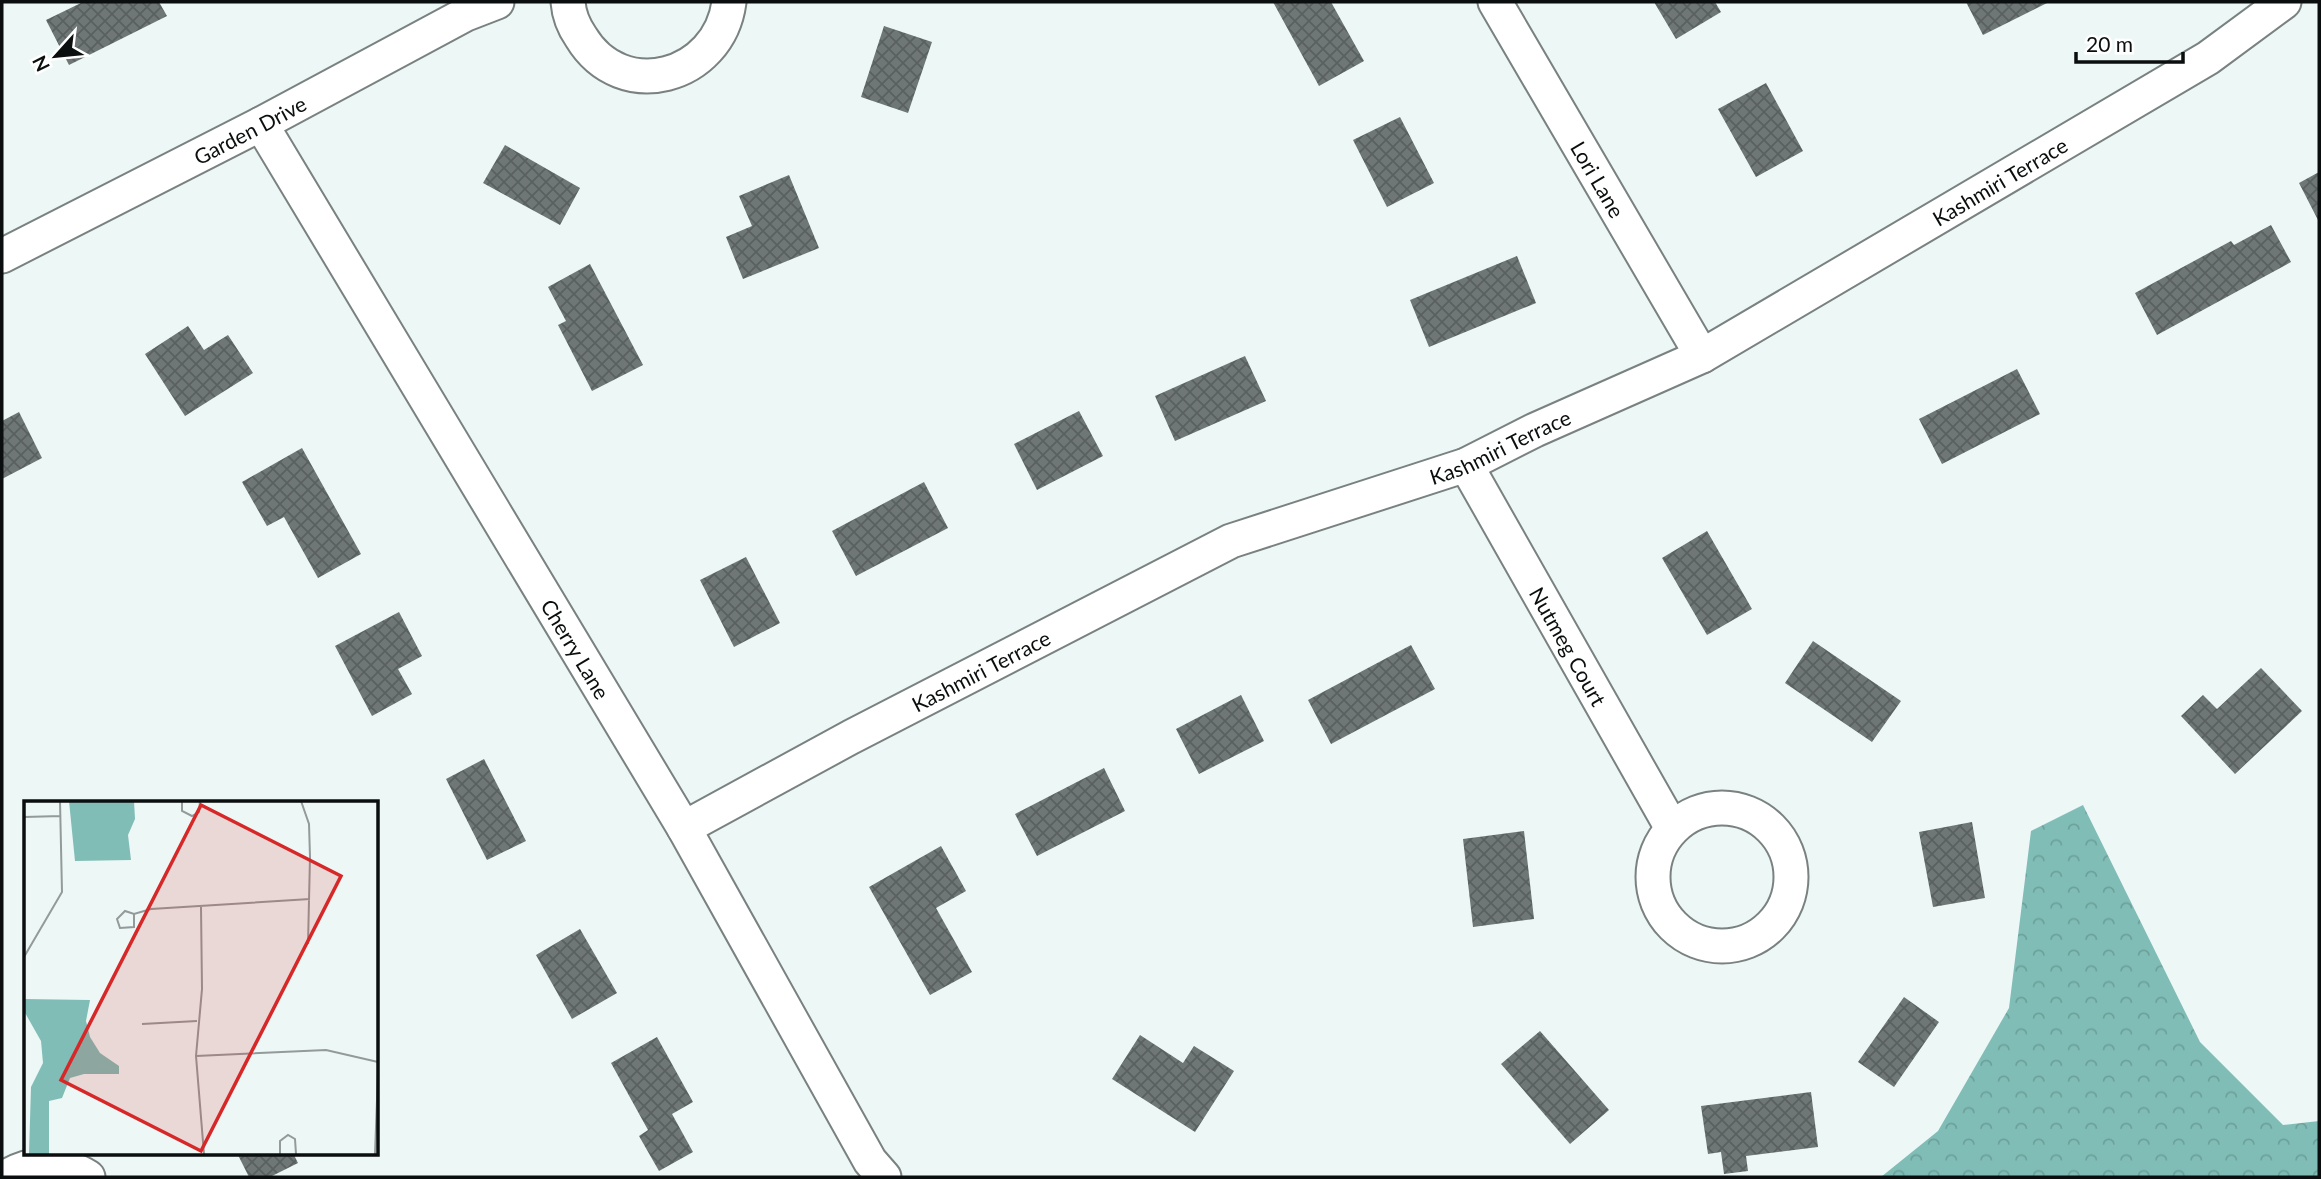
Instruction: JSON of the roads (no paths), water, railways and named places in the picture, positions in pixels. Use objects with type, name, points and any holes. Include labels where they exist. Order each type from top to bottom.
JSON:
[{"type":"street","name":"Garden Drive","points":[[2,256],[261,124],[466,14],[498,2]]},
{"type":"street","points":[[568,2],[575,27],[586,46],[602,61],[622,71],[643,76],[665,75],[686,67],[704,55],[718,38],[727,18],[729,2]]},
{"type":"street","name":"Lori Lane","points":[[1495,2],[1702,356]]},
{"type":"street","name":"Kashmiri Terrace","points":[[684,828],[864,731],[1231,541],[1466,465],[1535,430],[1702,356],[2208,58],[2284,2]]},
{"type":"street","name":"Cherry Lane","points":[[261,124],[684,828],[870,1161],[884,1177]]},
{"type":"street","name":"Nutmeg Court","points":[[1466,465],[1672,828]]},
{"type":"street","points":[[1710,808],[1731,808],[1752,815],[1769,827],[1783,844],[1790,864],[1791,886],[1785,907],[1773,925],[1756,938],[1735,946],[1713,947],[1692,940],[1674,928],[1660,910],[1653,890],[1653,867],[1660,846],[1672,828],[1689,815],[1710,808]]},
{"type":"street","points":[[6,1177],[37,1165],[59,1165],[79,1171],[88,1177]]}]
